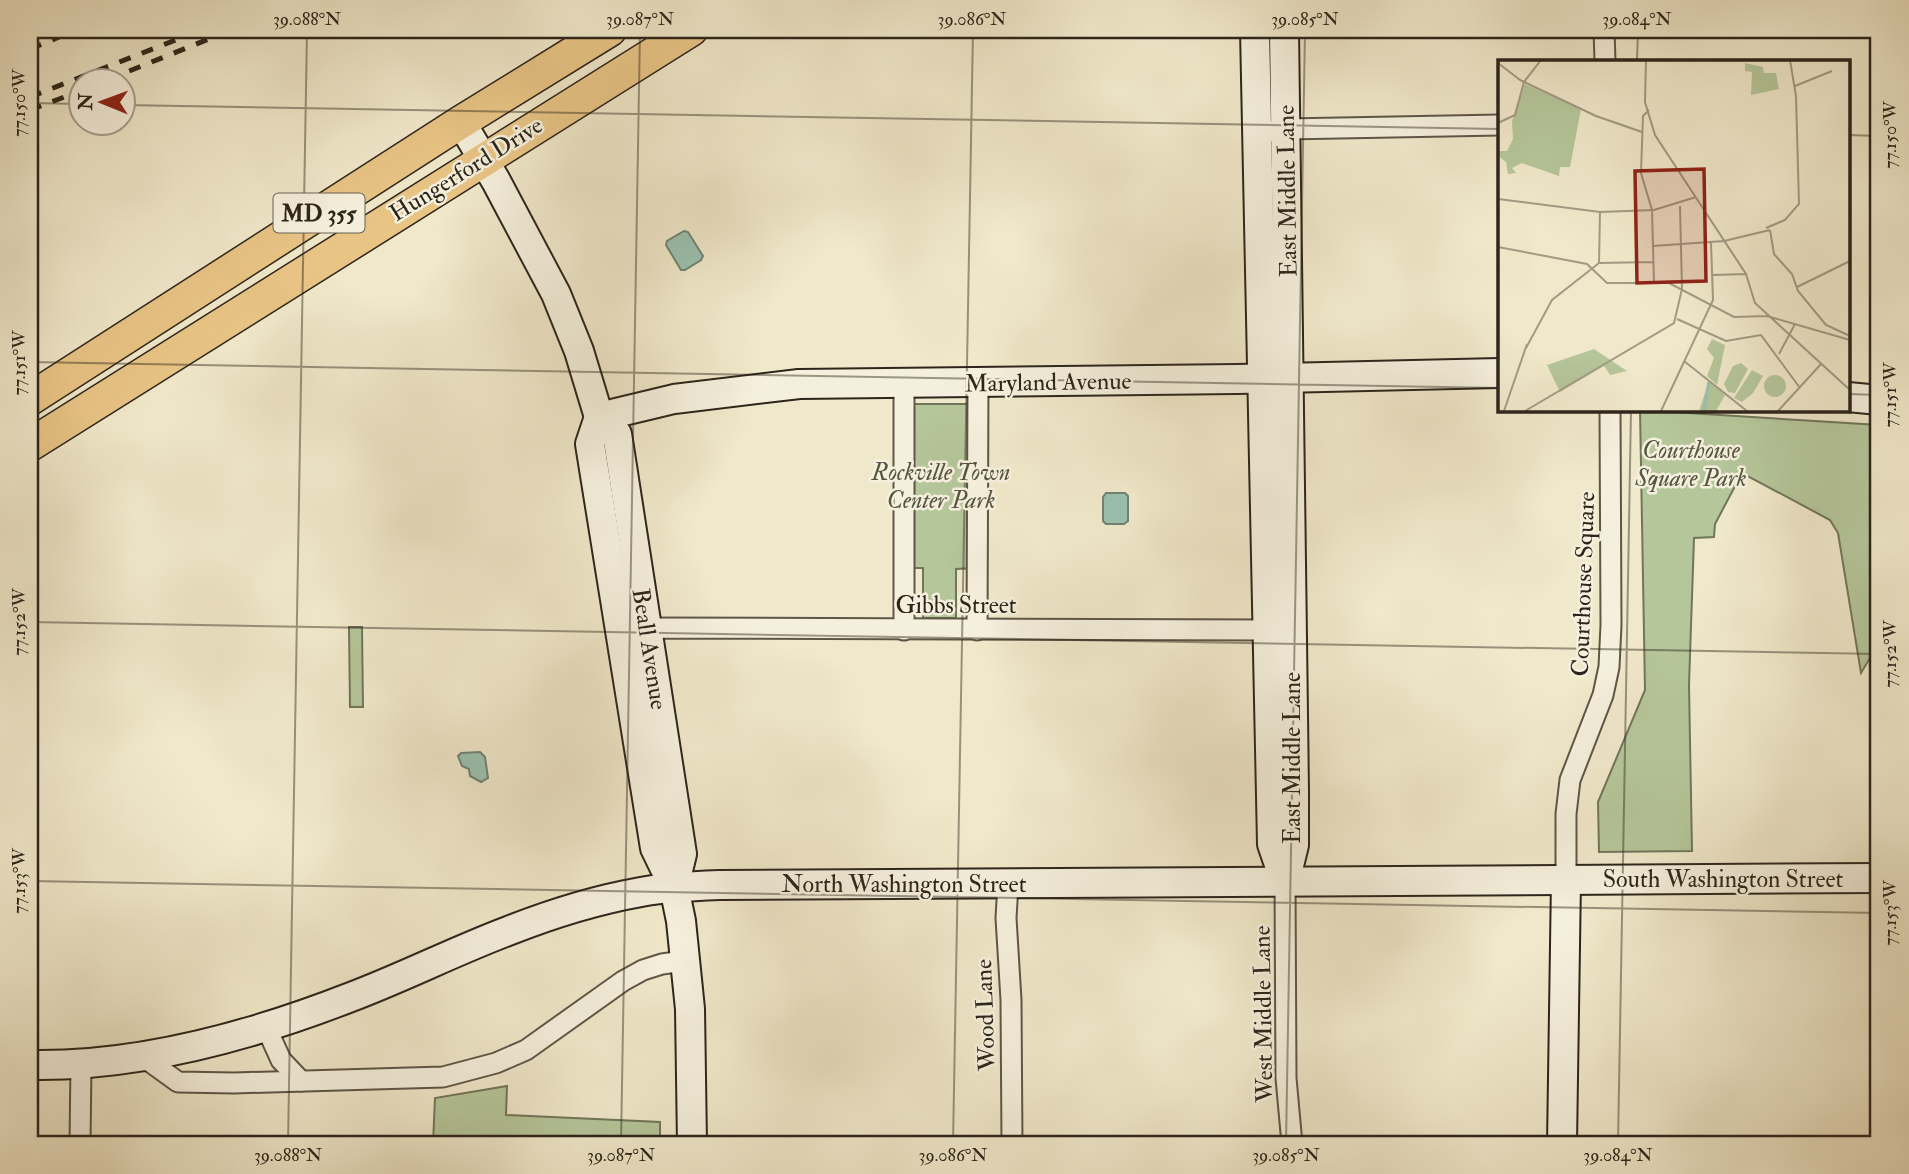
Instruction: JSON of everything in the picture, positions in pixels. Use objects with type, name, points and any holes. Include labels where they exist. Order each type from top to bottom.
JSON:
[{"type":"main road","name":"Hungerford Drive","points":[[30,399],[460,122],[610,30]]},
{"type":"main road","name":"Hungerford Drive","points":[[30,445],[691,30]]},
{"type":"street","name":"East Middle Lane","points":[[1255,30],[1257,134],[1276,378]]},
{"type":"street","name":"East Middle Lane","points":[[1284,30],[1286,129],[1276,378],[1280,630],[1272,844],[1286,882]]},
{"type":"street","points":[[1604,30],[1605,60]]},
{"type":"street","points":[[460,122],[556,294],[579,351],[599,417]]},
{"type":"street","points":[[1257,134],[1286,129],[1498,125]]},
{"type":"street","name":"Maryland Avenue","points":[[599,417],[674,399],[767,386],[1498,373]]},
{"type":"street","points":[[904,383],[904,630]]},
{"type":"street","points":[[977,630],[978,383]]},
{"type":"street","points":[[1850,397],[1879,400]]},
{"type":"street","name":"Courthouse Square","points":[[1566,880],[1566,814],[1570,780],[1603,695],[1609,667],[1610,411]]},
{"type":"street","name":"Beall Avenue","points":[[599,417],[590,444],[682,854],[674,887],[681,921],[690,1009],[692,1144]]},
{"type":"street","name":"Gibbs Street","points":[[634,631],[1280,630]]},
{"type":"street","name":"South Washington Street","points":[[1566,880],[1879,878]]},
{"type":"street","points":[[1563,1144],[1566,880]]},
{"type":"street","name":"North Washington Street","points":[[30,1065],[142,1056],[266,1027],[349,998],[540,919],[601,901],[674,887],[720,884],[1566,880]]},
{"type":"street","name":"West Middle Lane","points":[[1286,882],[1286,1078],[1292,1144]]},
{"type":"street","name":"Wood Lane","points":[[1008,884],[1006,918],[1011,1000],[1012,1144]]},
{"type":"street","points":[[142,1056],[178,1082],[443,1077],[526,1050],[611,989],[643,970],[662,964],[685,964]]},
{"type":"street","name":"Beall Avenue","points":[[674,1144],[674,988],[685,964]]},
{"type":"street","points":[[266,1027],[281,1060],[302,1081]]},
{"type":"street","points":[[80,1144],[81,1063]]},
{"type":"green space","name":"Rockville Town Center Park","points":[[907,404],[976,404],[975,568],[956,569],[956,618],[923,618],[923,568],[906,568]]},
{"type":"green space","name":"Courthouse Square Park","points":[[1640,411],[1879,425],[1879,643],[1861,673],[1838,533],[1830,520],[1742,473],[1715,524],[1714,537],[1694,538],[1689,685],[1692,851],[1599,852],[1598,802],[1645,690]]},
{"type":"green space","points":[[349,627],[362,627],[363,707],[350,707]]},
{"type":"green space","points":[[507,1086],[506,1115],[660,1122],[660,1144],[433,1144],[435,1098]]},
{"type":"shaded area","points":[[684,231],[688,232],[703,256],[701,260],[681,270],[666,245],[667,241]]},
{"type":"shaded area","points":[[1106,493],[1125,493],[1128,496],[1128,521],[1124,524],[1106,524],[1103,521],[1103,497]]},
{"type":"shaded area","points":[[480,752],[485,757],[488,778],[481,782],[470,776],[469,769],[462,766],[458,756],[461,753]]},
{"type":"railway","points":[[30,37],[46,30]]},
{"type":"railway","points":[[30,49],[76,30]]},
{"type":"railway","points":[[30,97],[201,30]]},
{"type":"railway","points":[[136,68],[231,30]]},
{"type":"railway","points":[[30,110],[66,96]]}]
